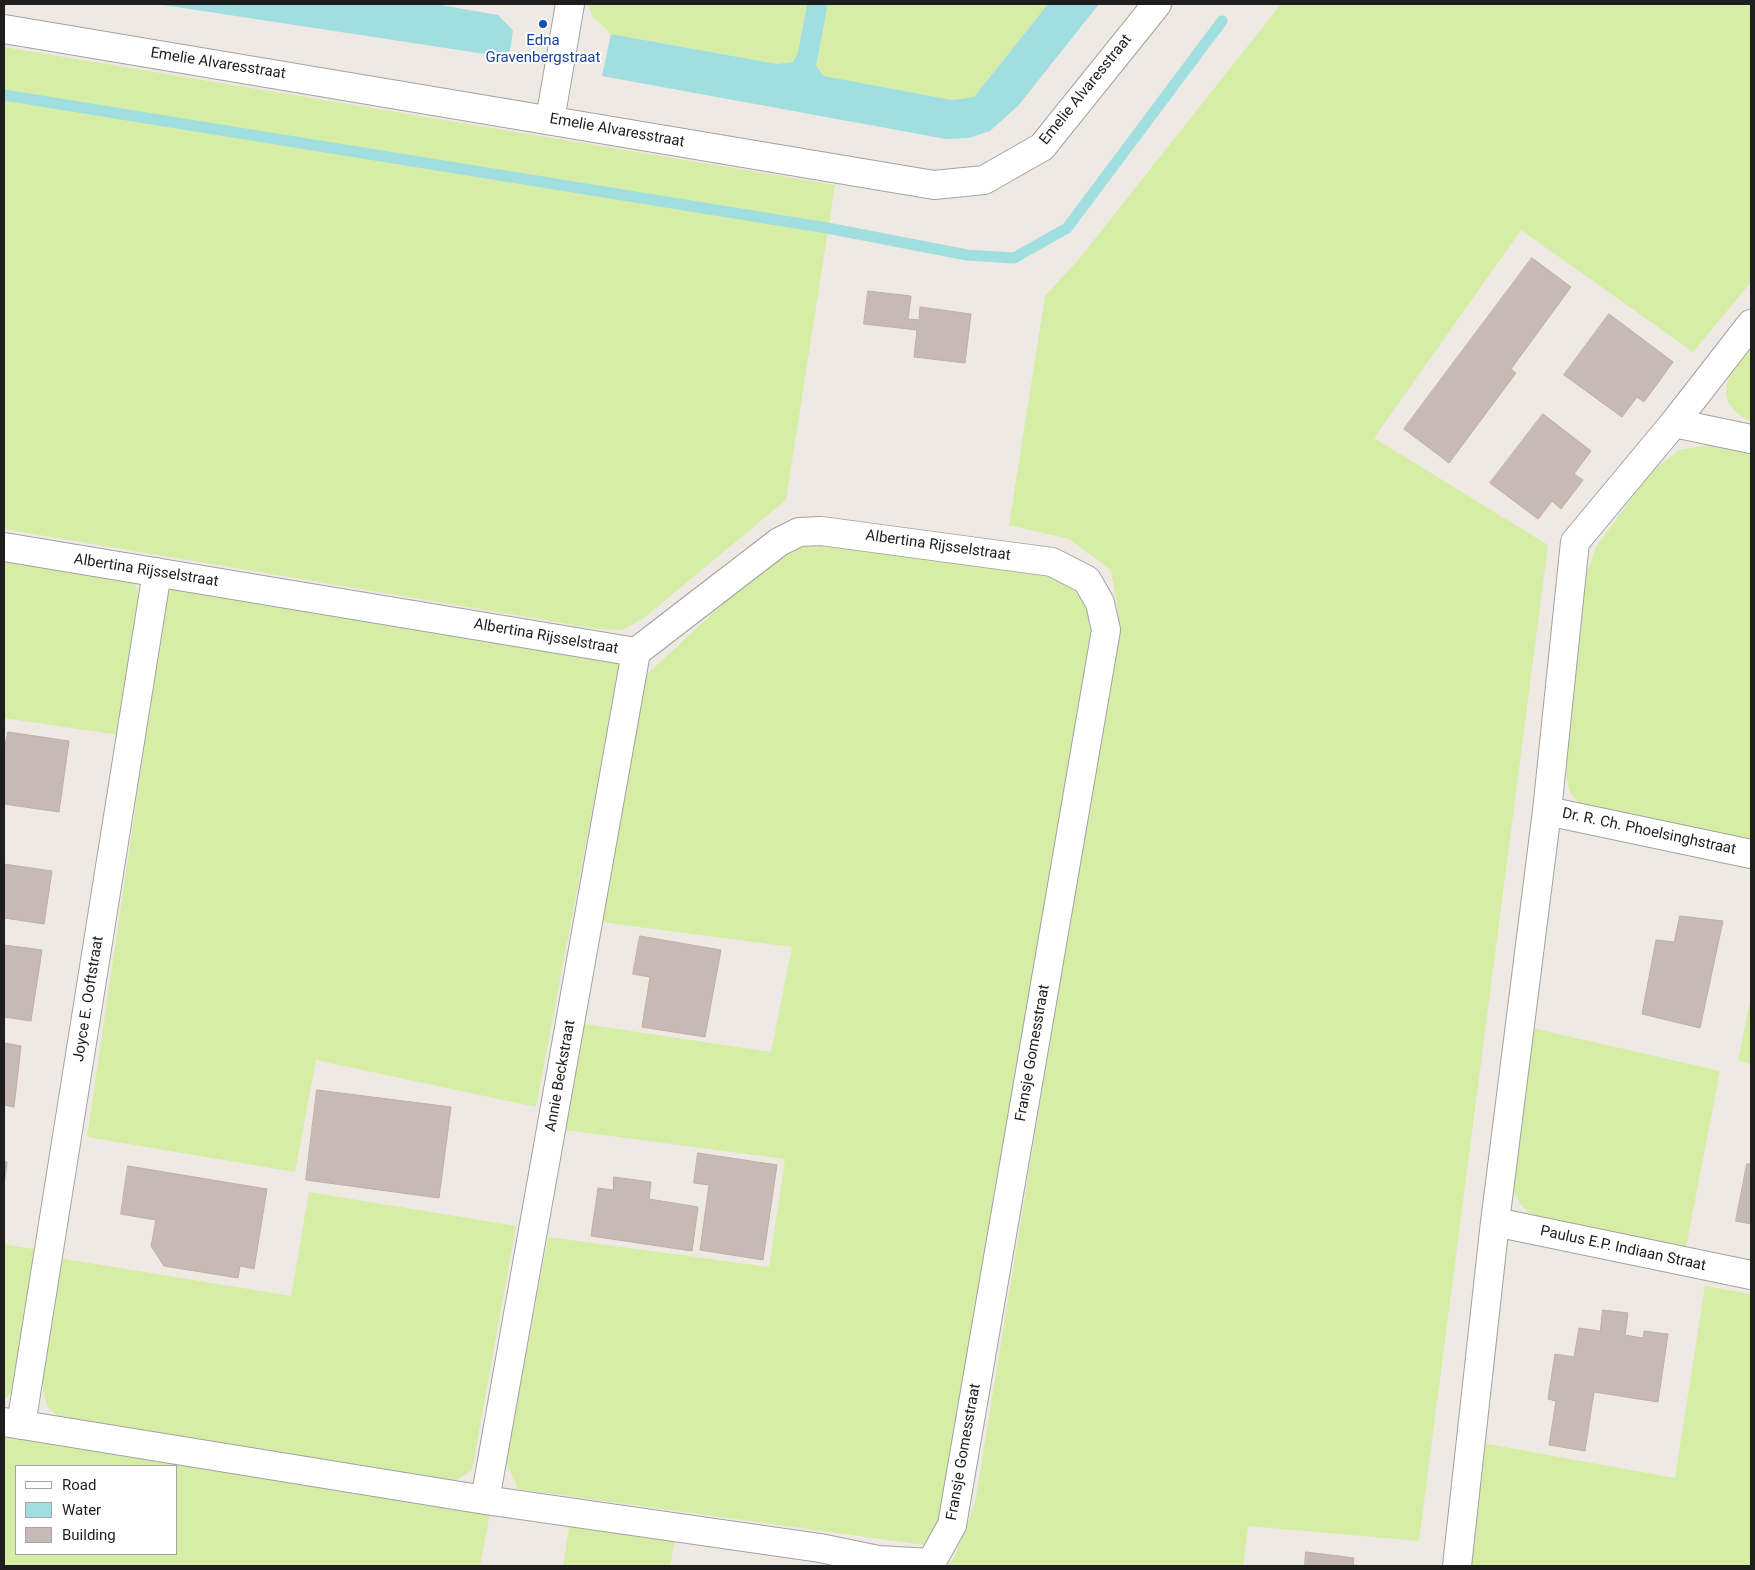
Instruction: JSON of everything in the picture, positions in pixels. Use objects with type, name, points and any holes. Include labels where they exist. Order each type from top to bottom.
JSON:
[{"type":"street","points":[[550,120],[570,4]]},
{"type":"street","name":"Emelie Alvaresstraat","points":[[4,29],[934,185],[984,180],[1042,147],[1156,4]]},
{"type":"street","points":[[1457,1566],[1495,1222],[1547,811],[1575,542],[1674,423],[1751,324]]},
{"type":"street","points":[[1674,423],[1751,439]]},
{"type":"street","name":"Albertina Rijsselstraat","points":[[4,548],[636,652],[779,542],[799,532],[821,531],[1052,562]]},
{"type":"street","name":"Fransje Gomesstraat","points":[[819,1557],[931,1563],[952,1525],[1106,630],[1100,603],[1087,580],[1052,562]]},
{"type":"street","name":"Joyce E. Ooftstraat","points":[[12,1424],[157,572]]},
{"type":"street","name":"Annie Beckstraat","points":[[485,1500],[636,652]]},
{"type":"street","name":"Dr. R. Ch. Phoelsinghstraat","points":[[1547,811],[1751,854]]},
{"type":"street","name":"Paulus E.P. Indiaan Straat","points":[[1495,1222],[1751,1275]]},
{"type":"street","points":[[12,1424],[485,1500],[819,1557]]},
{"type":"green space","points":[[588,4],[807,4],[798,52],[793,62],[777,64],[611,34],[593,17]]},
{"type":"green space","points":[[828,4],[1048,4],[974,97],[952,100],[824,76],[816,66]]},
{"type":"green space","points":[[1281,4],[1751,4],[1751,282],[1693,352],[1521,230],[1374,438],[1548,545],[1419,1541],[1248,1526],[1243,1566],[947,1566],[954,1558],[975,1503],[1119,617],[1111,570],[1069,539],[1009,525],[1045,296],[1079,259]]},
{"type":"green space","points":[[4,47],[835,185],[786,500],[644,618],[622,630],[598,629],[4,529]]},
{"type":"green space","points":[[1751,343],[1751,422],[1738,413],[1730,404],[1727,384],[1730,374]]},
{"type":"green space","points":[[1708,445],[1751,454],[1751,843],[1584,809],[1570,793],[1565,771],[1582,587],[1596,547],[1650,473],[1679,450]]},
{"type":"green space","points":[[803,529],[1060,566],[1083,586],[1093,637],[941,1522],[924,1545],[518,1489],[506,1462],[548,1237],[769,1267],[785,1159],[565,1130],[584,1024],[771,1052],[792,947],[601,922],[644,677]]},
{"type":"green space","points":[[4,559],[134,579],[139,598],[119,735],[4,718]]},
{"type":"green space","points":[[168,586],[620,663],[536,1107],[316,1060],[295,1172],[87,1137]]},
{"type":"green space","points":[[1751,996],[1751,1064],[1738,1061]]},
{"type":"green space","points":[[1528,1027],[1720,1071],[1686,1247],[1550,1223],[1533,1215],[1522,1206],[1509,1175]]},
{"type":"green space","points":[[309,1192],[516,1226],[472,1470],[454,1482],[63,1421],[47,1406],[41,1381],[59,1258],[291,1296]]},
{"type":"green space","points":[[4,1244],[38,1250],[16,1387],[6,1398],[4,1397]]},
{"type":"green space","points":[[1705,1286],[1751,1294],[1751,1566],[1468,1566],[1482,1443],[1675,1478]]},
{"type":"green space","points":[[4,1434],[490,1513],[480,1566],[4,1566]]},
{"type":"green space","points":[[570,1522],[675,1541],[670,1566],[563,1566]]},
{"type":"water","points":[[157,4],[435,4],[498,15],[513,30],[510,51],[498,56]]},
{"type":"water","points":[[807,4],[828,4],[816,66],[824,76],[952,100],[974,97],[1048,4],[1099,4],[1018,106],[990,131],[969,138],[946,139],[602,76],[611,34],[777,64],[793,62],[798,52]]},
{"type":"building","points":[[1532,258],[1571,287],[1511,369],[1516,373],[1449,463],[1404,429]]},
{"type":"building","points":[[868,291],[911,296],[908,319],[919,320],[920,307],[971,314],[965,363],[914,357],[917,330],[864,324]]},
{"type":"building","points":[[1609,314],[1673,362],[1644,402],[1637,397],[1622,417],[1564,375]]},
{"type":"building","points":[[1543,414],[1591,451],[1574,474],[1583,480],[1561,509],[1552,501],[1538,519],[1490,483]]},
{"type":"building","points":[[8,732],[69,741],[59,812],[4,804],[4,753]]},
{"type":"building","points":[[4,864],[52,871],[44,924],[4,918]]},
{"type":"building","points":[[1680,916],[1723,921],[1700,1028],[1642,1014],[1656,940],[1674,942]]},
{"type":"building","points":[[640,936],[721,950],[705,1037],[642,1027],[650,977],[633,974]]},
{"type":"building","points":[[4,945],[42,950],[31,1021],[4,1017]]},
{"type":"building","points":[[4,1043],[21,1046],[14,1107],[4,1105]]},
{"type":"building","points":[[317,1090],[451,1107],[439,1198],[306,1180]]},
{"type":"building","points":[[698,1153],[777,1165],[763,1260],[700,1250],[709,1185],[694,1183]]},
{"type":"building","points":[[4,1162],[7,1162],[4,1186]]},
{"type":"building","points":[[1747,1164],[1751,1164],[1751,1224],[1736,1221]]},
{"type":"building","points":[[128,1166],[267,1189],[254,1269],[240,1266],[238,1278],[164,1266],[151,1246],[156,1220],[121,1214]]},
{"type":"building","points":[[614,1177],[651,1182],[649,1199],[698,1207],[692,1251],[591,1236],[598,1188],[613,1190]]},
{"type":"building","points":[[1603,1310],[1628,1313],[1625,1335],[1643,1338],[1644,1331],[1668,1334],[1658,1402],[1594,1392],[1585,1451],[1549,1445],[1556,1401],[1548,1399],[1555,1354],[1574,1357],[1579,1328],[1600,1331]]},
{"type":"building","points":[[1306,1552],[1354,1558],[1353,1565],[1366,1566],[1305,1566]]},
{"type":"waterway","points":[[4,95],[827,228],[967,255],[1014,258],[1067,228],[1222,21]]},
{"type":"place","name":"Edna Gravenbergstraat","points":[[543,24]]}]
